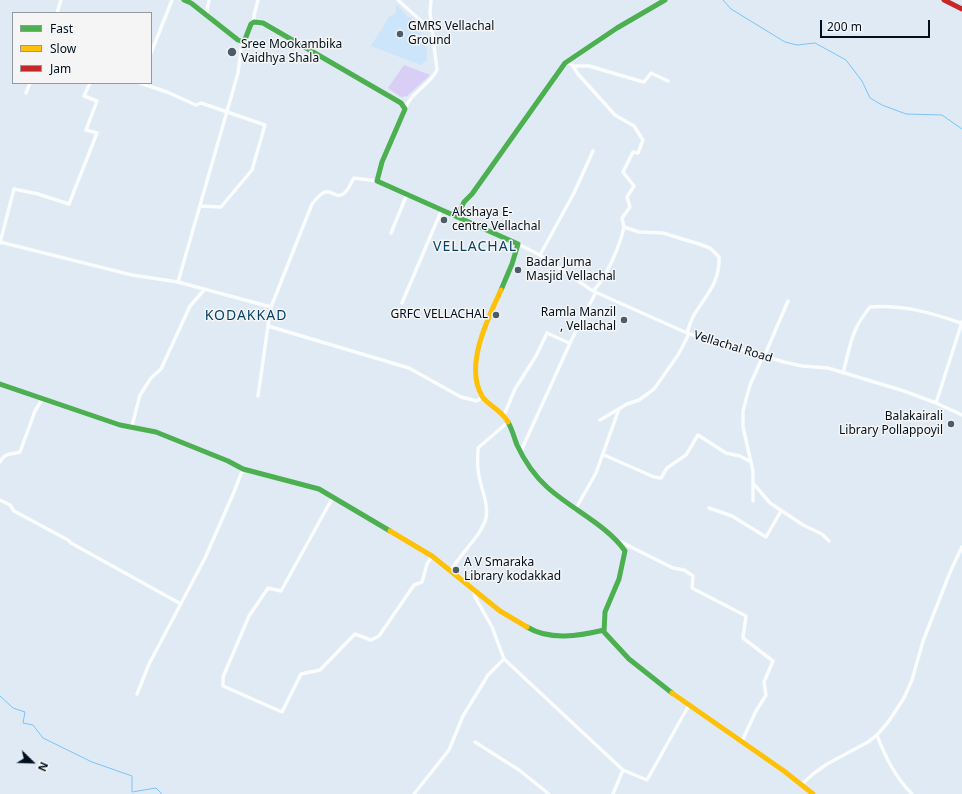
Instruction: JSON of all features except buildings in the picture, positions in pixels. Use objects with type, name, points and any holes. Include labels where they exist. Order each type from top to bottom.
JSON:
[{"type":"main road","points":[[184,0],[206,15],[233,37],[242,42],[251,24],[254,22],[264,23],[364,83],[404,104],[405,109],[382,162],[377,180],[518,244],[512,264],[483,330],[476,363],[476,378],[482,398],[492,403],[504,415],[533,472],[547,487],[575,510],[618,541],[625,551],[623,564],[605,612],[604,630],[630,659],[688,705],[802,784],[813,794]]},
{"type":"main road","points":[[457,216],[464,202],[476,189],[566,61],[606,37],[617,28],[665,0]]},
{"type":"main road","points":[[944,0],[962,9]]},
{"type":"main road","points":[[0,384],[120,425],[132,426],[177,440],[243,469],[319,489],[432,556],[500,611],[530,628],[556,636],[579,636],[604,630]]},
{"type":"street","points":[[57,12],[61,0]]},
{"type":"street","points":[[152,50],[172,0]]},
{"type":"street","points":[[206,15],[209,0]]},
{"type":"street","points":[[254,22],[254,15],[258,0]]},
{"type":"street","points":[[398,0],[432,31]]},
{"type":"street","points":[[405,109],[408,102],[434,77],[437,70],[430,13],[431,0]]},
{"type":"street","points":[[178,282],[226,110],[238,73],[242,42]]},
{"type":"street","points":[[521,451],[594,291],[600,284],[606,272],[624,227],[622,218],[630,207],[627,197],[634,186],[623,172],[633,152],[638,153],[643,140],[634,126],[615,115],[587,85],[573,66],[566,61]]},
{"type":"street","points":[[573,66],[589,66],[640,82],[644,82],[651,73],[668,81]]},
{"type":"street","points":[[26,93],[30,84]]},
{"type":"street","points":[[90,84],[84,96],[97,101],[86,130],[97,134],[69,204],[38,194],[14,189],[0,242],[132,275],[178,282],[271,307]]},
{"type":"street","points":[[143,84],[167,92],[196,105],[201,103],[226,110],[266,125],[252,170],[221,207],[200,206]]},
{"type":"street","points":[[540,255],[574,193],[593,151]]},
{"type":"street","points":[[258,396],[271,307],[312,204],[320,193],[327,191],[338,196],[342,195],[348,190],[354,178],[377,180]]},
{"type":"street","points":[[391,233],[407,194]]},
{"type":"street","points":[[402,303],[442,209]]},
{"type":"street","points":[[600,420],[620,408],[639,400],[654,389],[678,355],[688,333],[693,316],[712,289],[719,267],[718,257],[710,248],[663,233],[639,232],[624,227]]},
{"type":"street","name":"Vellachal Road","points":[[518,244],[540,255],[594,291],[688,333],[764,357],[802,366],[828,368],[936,403],[962,415]]},
{"type":"street","points":[[132,426],[140,395],[151,378],[161,369],[190,306],[205,289]]},
{"type":"street","points":[[753,501],[751,462],[743,427],[742,411],[750,385],[764,357],[788,301]]},
{"type":"street","points":[[843,373],[851,340],[858,323],[870,307],[885,306],[903,308],[962,322],[936,403]]},
{"type":"street","points":[[268,326],[409,368],[461,397],[477,401],[482,398]]},
{"type":"street","points":[[504,415],[515,390],[526,373],[547,333],[569,343],[571,341]]},
{"type":"street","points":[[0,462],[4,455],[20,452],[35,411],[43,398]]},
{"type":"street","points":[[575,510],[589,488],[604,455],[614,421],[620,408]]},
{"type":"street","points":[[450,572],[457,560],[480,531],[486,518],[486,504],[478,470],[478,448],[508,422]]},
{"type":"street","points":[[604,455],[654,477],[661,478],[667,468],[686,455],[698,435],[726,453],[740,456],[751,462]]},
{"type":"street","points":[[137,694],[150,664],[205,558],[243,469]]},
{"type":"street","points":[[753,483],[770,503],[803,526],[822,534],[829,541]]},
{"type":"street","points":[[333,497],[281,591],[268,588],[255,604],[223,677],[223,686],[282,712],[301,674],[320,670],[356,634],[371,640],[379,636],[414,585],[422,582],[427,564],[432,556]]},
{"type":"street","points":[[0,500],[10,505],[14,511],[68,540],[71,544],[181,604]]},
{"type":"street","points":[[708,508],[732,516],[766,537],[781,511]]},
{"type":"street","points":[[618,541],[673,568],[684,570],[693,576],[692,588],[746,616],[743,638],[772,661],[764,682],[766,695],[742,742]]},
{"type":"street","points":[[802,784],[812,774],[827,764],[854,751],[877,735],[889,721],[910,686],[923,641],[951,570],[962,547]]},
{"type":"street","points":[[474,590],[476,597],[492,627],[504,659],[623,770],[647,780],[688,705]]},
{"type":"street","points":[[414,794],[449,750],[462,716],[488,675],[504,659]]},
{"type":"street","points":[[877,735],[884,755],[901,783],[912,794]]},
{"type":"street","points":[[475,742],[520,770],[549,794]]},
{"type":"street","points":[[613,794],[623,770]]},
{"type":"shaded area","name":"GMRS Vellachal Ground","points":[[396,4],[408,17],[412,18],[413,23],[420,29],[427,50],[427,60],[421,65],[371,46],[389,17],[396,13]]},
{"type":"shaded area","points":[[404,65],[430,75],[407,96],[401,97],[388,88]]},
{"type":"waterway","points":[[723,0],[731,9],[785,42],[797,45],[815,43],[846,60],[862,81],[870,98],[882,105],[906,114],[942,115],[962,129]]},
{"type":"waterway","points":[[0,696],[13,708],[25,712],[23,723],[33,725],[43,738],[92,762],[132,776],[132,792],[156,788],[162,794]]},
{"type":"traffic: fast","points":[[184,0],[191,3],[238,40],[244,42],[251,24],[254,22],[263,23],[401,103],[405,109],[382,162],[377,181],[518,244],[512,264],[501,290]]},
{"type":"traffic: fast","points":[[457,217],[464,202],[472,194],[565,63],[617,28],[665,0]]},
{"type":"traffic: fast","points":[[0,384],[120,425],[156,432],[228,461],[243,469],[319,489],[390,531]]},
{"type":"traffic: fast","points":[[508,422],[520,451],[538,478],[557,495],[609,533],[625,551],[619,579],[605,612],[604,632],[629,659],[672,693]]},
{"type":"traffic: fast","points":[[527,627],[555,636],[585,634],[604,630]]},
{"type":"traffic: slow","points":[[501,290],[490,314],[480,342],[476,371],[477,384],[482,396],[502,414],[508,422]]},
{"type":"traffic: slow","points":[[390,531],[432,556],[500,611],[527,627]]},
{"type":"traffic: slow","points":[[672,693],[784,771],[813,794]]},
{"type":"traffic: jam","points":[[944,0],[962,9]]},
{"type":"place","name":"GMRS Vellachal Ground","points":[[400,34]]},
{"type":"place","name":"Sree Mookambika Vaidhya Shala","points":[[232,52]]},
{"type":"place","name":"Akshaya E- centre Vellachal","points":[[444,220]]},
{"type":"place","name":"Badar Juma Masjid Vellachal","points":[[518,270]]},
{"type":"place","name":"GRFC VELLACHAL","points":[[496,315]]},
{"type":"place","name":"Ramla Manzil , Vellachal","points":[[624,320]]},
{"type":"place","name":"Balakairali Library Pollappoyil","points":[[951,424]]},
{"type":"place","name":"A V Smaraka Library kodakkad","points":[[456,570]]},
{"type":"district","name":"VELLACHAL","points":[[475,247]]},
{"type":"district","name":"KODAKKAD","points":[[246,316]]}]
